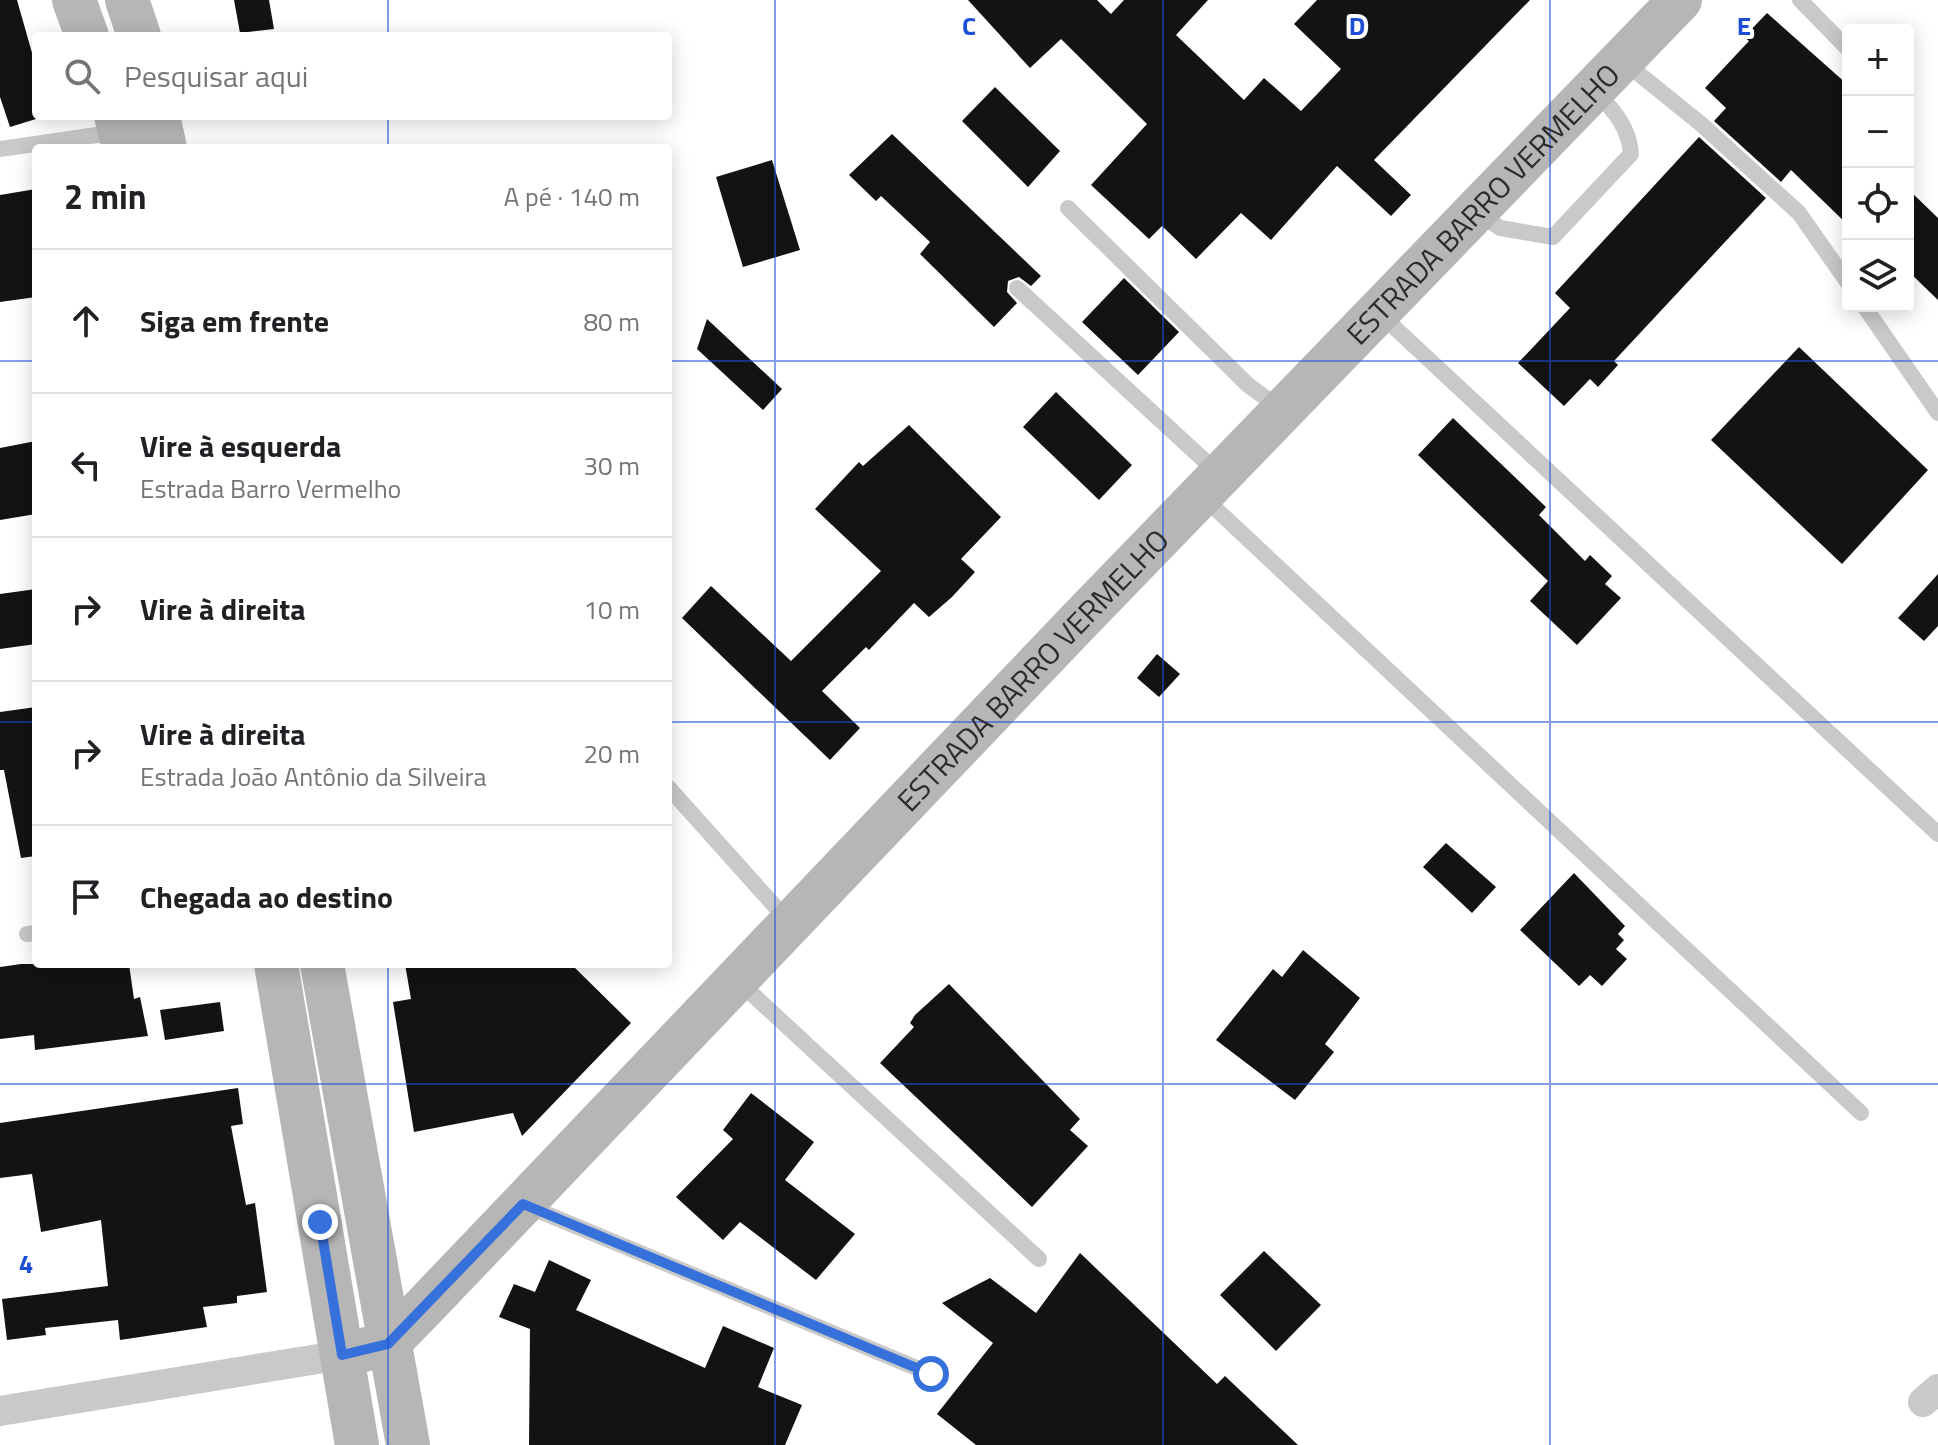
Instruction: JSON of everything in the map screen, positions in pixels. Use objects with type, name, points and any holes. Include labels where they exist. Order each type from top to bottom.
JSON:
[{"type":"street","points":[[74,0],[86,32]]},
{"type":"street","points":[[127,0],[138,32]]},
{"type":"street","name":"ESTRADA BARRO VERMELHO","points":[[388,1344],[1210,485],[1680,0]]},
{"type":"street","points":[[130,128],[158,144]]},
{"type":"street","points":[[277,968],[357,1445]]},
{"type":"street","points":[[323,968],[408,1445]]},
{"type":"street","points":[[0,1411],[342,1355],[388,1344]]},
{"type":"lane","points":[[1800,0],[1842,43]]},
{"type":"lane","points":[[1475,211],[1500,228],[1553,237],[1631,154],[1630,136],[1618,116],[1608,74]]},
{"type":"lane","points":[[1608,74],[1701,124],[1799,213],[1842,274]]},
{"type":"lane","points":[[0,149],[130,128]]},
{"type":"lane","points":[[1068,208],[1248,385],[1282,411]]},
{"type":"lane","points":[[1017,288],[1210,485],[1861,1113]]},
{"type":"lane","points":[[1378,312],[1938,834]]},
{"type":"lane","points":[[1868,312],[1938,413]]},
{"type":"lane","points":[[672,791],[790,923]]},
{"type":"lane","points":[[736,980],[1039,1259]]},
{"type":"lane","points":[[523,1204],[931,1374]]},
{"type":"building","points":[[0,0],[17,0],[32,53],[33,120],[10,127],[0,97]]},
{"type":"building","points":[[234,0],[269,0],[274,29],[240,32]]},
{"type":"building","points":[[968,0],[1097,0],[1111,14],[1124,0],[1208,0],[1176,35],[1244,100],[1264,78],[1301,111],[1341,69],[1294,24],[1317,0],[1530,0],[1374,160],[1411,195],[1391,216],[1337,166],[1271,240],[1241,213],[1196,259],[1162,226],[1149,239],[1091,185],[1147,124],[1061,39],[1030,68]]},
{"type":"building","points":[[1767,13],[1842,80],[1842,219],[1791,170],[1781,182],[1714,121],[1726,108],[1705,88],[1749,41],[1744,37]]},
{"type":"building","points":[[995,87],[1060,151],[1028,187],[962,121]]},
{"type":"building","points":[[892,134],[1041,276],[1031,286],[1019,277],[1008,281],[1007,292],[1017,303],[994,327],[920,254],[930,242],[881,196],[876,201],[849,175]]},
{"type":"building","points":[[1699,137],[1766,198],[1614,361],[1618,365],[1598,387],[1590,379],[1564,406],[1518,363],[1570,308],[1555,293]]},
{"type":"building","points":[[772,160],[800,250],[743,267],[716,177]]},
{"type":"building","points":[[32,190],[32,298],[0,302],[0,195]]},
{"type":"building","points":[[1914,195],[1938,218],[1938,300],[1914,277]]},
{"type":"building","points":[[1124,278],[1179,332],[1138,375],[1082,322]]},
{"type":"building","points":[[707,319],[782,389],[763,410],[697,349]]},
{"type":"building","points":[[1799,347],[1928,470],[1842,564],[1711,440]]},
{"type":"building","points":[[1056,392],[1132,465],[1099,500],[1023,427]]},
{"type":"building","points":[[1453,418],[1546,507],[1539,515],[1585,561],[1590,555],[1612,576],[1605,584],[1621,598],[1577,645],[1530,601],[1548,581],[1418,455]]},
{"type":"building","points":[[909,425],[1001,517],[961,559],[975,572],[952,597],[929,617],[914,603],[869,650],[866,647],[822,691],[860,728],[830,760],[682,618],[711,586],[791,661],[881,571],[815,509],[859,462],[863,466]]},
{"type":"building","points":[[32,442],[32,515],[0,520],[0,448]]},
{"type":"building","points":[[1938,574],[1938,626],[1924,641],[1898,618]]},
{"type":"building","points":[[32,590],[32,645],[0,649],[0,594]]},
{"type":"building","points":[[1157,654],[1180,674],[1159,697],[1137,678]]},
{"type":"building","points":[[32,708],[32,857],[21,858],[4,770],[0,770],[0,712]]},
{"type":"building","points":[[1446,843],[1496,887],[1472,913],[1423,867]]},
{"type":"building","points":[[1574,873],[1625,926],[1618,934],[1624,940],[1616,949],[1627,959],[1602,986],[1590,975],[1579,986],[1520,930]]},
{"type":"building","points":[[1303,950],[1360,998],[1325,1044],[1334,1052],[1295,1100],[1216,1040],[1273,969],[1282,977]]},
{"type":"building","points":[[32,964],[32,968],[130,968],[134,999],[140,997],[148,1036],[35,1050],[34,1035],[0,1039],[0,967]]},
{"type":"building","points":[[406,968],[575,968],[631,1023],[522,1136],[513,1113],[414,1132],[393,1002],[411,999]]},
{"type":"building","points":[[949,984],[1080,1119],[1070,1130],[1088,1146],[1032,1207],[880,1063],[914,1027],[910,1023],[915,1015]]},
{"type":"building","points":[[220,1002],[224,1031],[165,1040],[160,1010]]},
{"type":"building","points":[[238,1088],[243,1124],[231,1126],[246,1205],[255,1203],[267,1292],[237,1296],[237,1303],[203,1307],[207,1327],[120,1340],[118,1320],[45,1328],[46,1335],[7,1340],[2,1299],[108,1286],[101,1220],[41,1232],[32,1174],[0,1178],[0,1123]]},
{"type":"building","points":[[751,1093],[814,1142],[785,1180],[855,1234],[816,1280],[740,1222],[723,1240],[676,1197],[733,1139],[723,1130]]},
{"type":"building","points":[[1264,1251],[1321,1305],[1276,1351],[1220,1295]]},
{"type":"building","points":[[1080,1253],[1217,1384],[1225,1376],[1298,1445],[976,1445],[937,1414],[993,1343],[942,1303],[990,1278],[1036,1313]]},
{"type":"building","points":[[549,1260],[591,1280],[576,1310],[705,1368],[723,1326],[774,1348],[758,1387],[802,1405],[785,1445],[529,1445],[530,1329],[499,1317],[514,1284],[535,1292]]},
{"type":"route","points":[[320,1222],[342,1355],[388,1344],[523,1204],[931,1374]]}]
